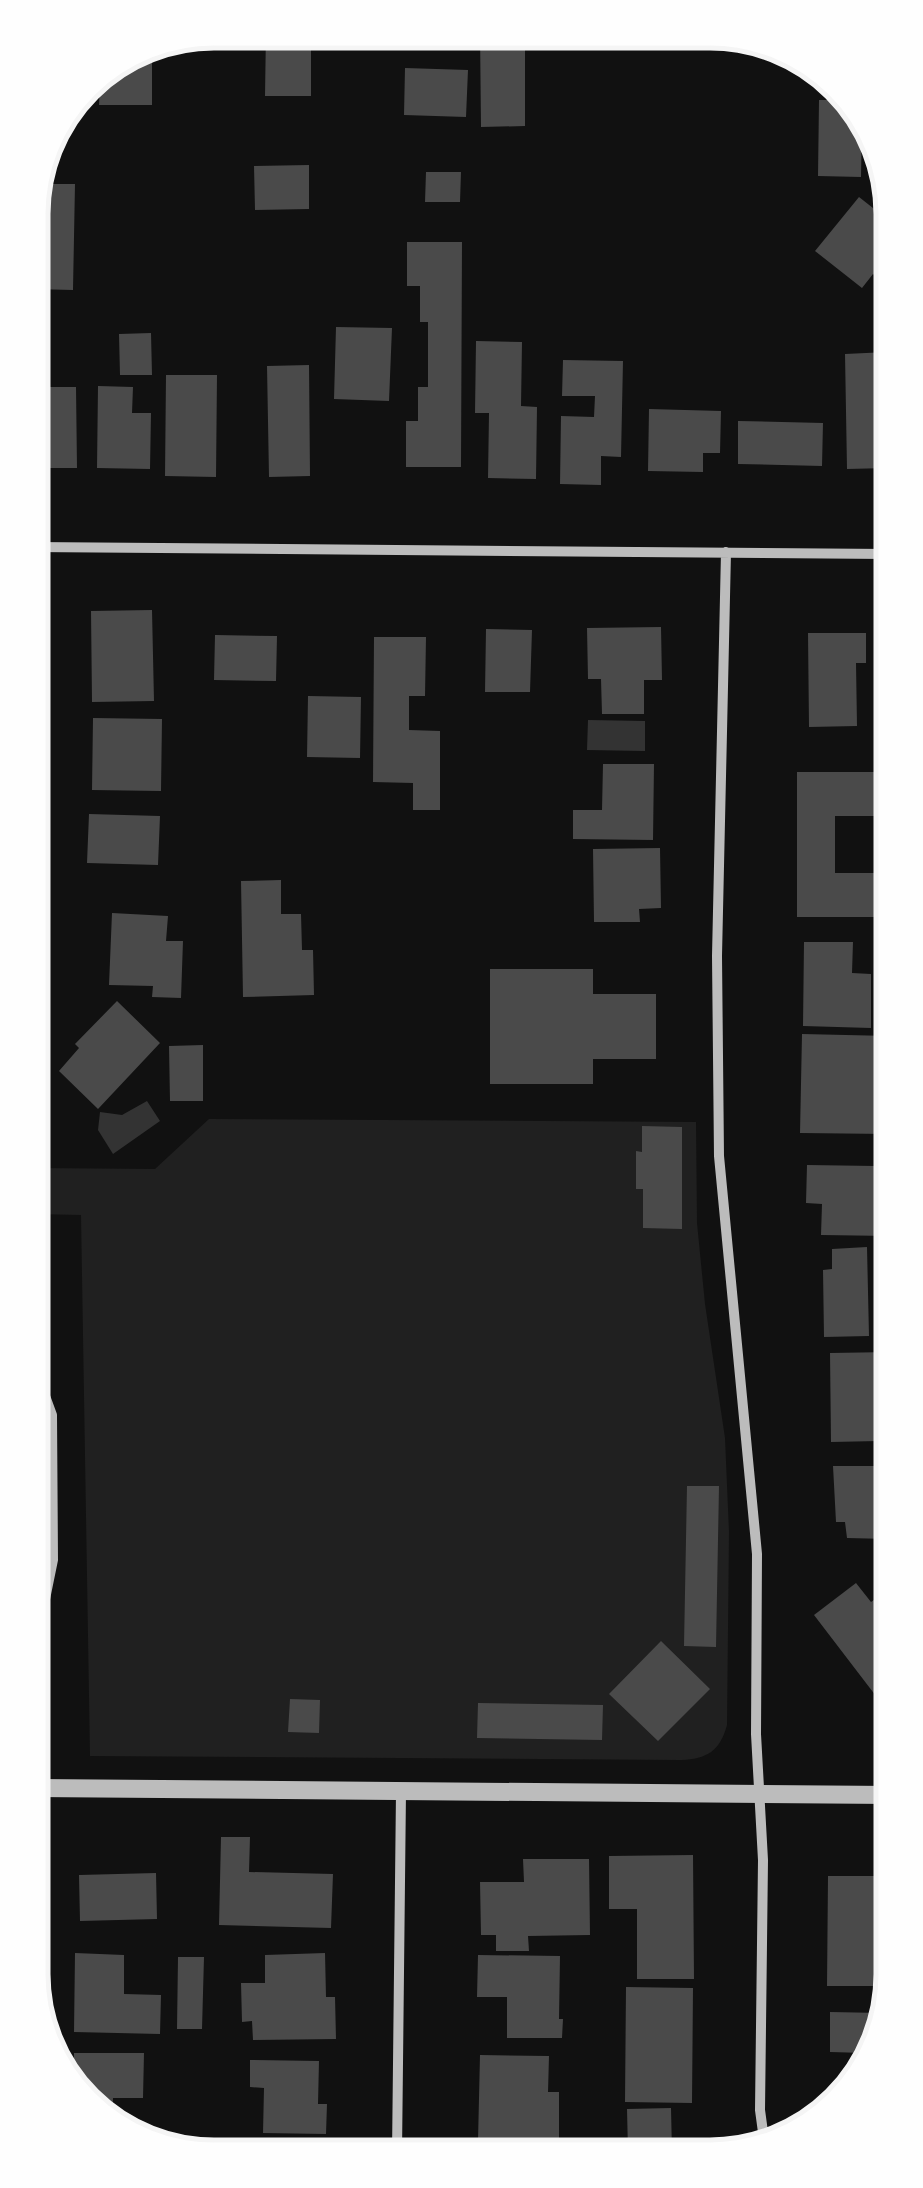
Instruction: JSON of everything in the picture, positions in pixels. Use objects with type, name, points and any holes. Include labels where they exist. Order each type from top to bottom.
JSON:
[{"type":"street","points":[[48,547],[876,554]]},
{"type":"street","points":[[726,552],[717,956],[719,1156],[757,1554],[763,2131]]},
{"type":"street","points":[[48,1788],[875,1795]]},
{"type":"street","points":[[397,2140],[401,1790]]},
{"type":"lane","points":[[48,1403],[52,1415],[54,1560],[48,1589]]},
{"type":"shaded area","points":[[588,720],[645,721],[645,751],[587,750]]},
{"type":"shaded area","points":[[147,1101],[160,1121],[113,1154],[98,1130],[100,1112],[122,1115]]},
{"type":"shaded area","points":[[209,1119],[696,1122],[697,1223],[725,1438],[729,1532],[727,1725],[711,1752],[681,1760],[90,1756],[81,1215],[48,1214],[48,1168],[155,1169]]},
{"type":"building","points":[[266,48],[311,48],[311,96],[265,96]]},
{"type":"building","points":[[480,48],[525,48],[525,126],[481,127]]},
{"type":"building","points":[[152,59],[152,105],[99,105],[100,93],[121,75]]},
{"type":"building","points":[[405,68],[468,70],[466,117],[404,115]]},
{"type":"building","points":[[819,100],[830,100],[862,147],[861,177],[818,176]]},
{"type":"building","points":[[309,165],[309,209],[255,210],[254,166]]},
{"type":"building","points":[[426,172],[461,172],[460,202],[425,202]]},
{"type":"building","points":[[51,184],[75,184],[73,290],[48,289]]},
{"type":"building","points":[[859,197],[876,210],[876,277],[873,274],[862,288],[815,251]]},
{"type":"building","points":[[407,242],[462,242],[461,467],[406,467],[406,421],[418,421],[418,387],[428,387],[428,322],[420,322],[420,286],[407,286]]},
{"type":"building","points":[[336,327],[392,328],[389,401],[334,399]]},
{"type":"building","points":[[151,333],[152,375],[120,375],[119,334]]},
{"type":"building","points":[[476,341],[522,342],[521,406],[537,407],[536,479],[488,478],[489,413],[475,413]]},
{"type":"building","points":[[876,353],[876,468],[847,469],[845,354]]},
{"type":"building","points":[[563,360],[623,361],[621,457],[601,456],[601,485],[560,484],[561,416],[594,417],[595,396],[562,396]]},
{"type":"building","points":[[309,365],[310,476],[269,477],[267,366]]},
{"type":"building","points":[[166,375],[217,375],[216,477],[165,476]]},
{"type":"building","points":[[98,386],[133,387],[132,413],[151,413],[150,469],[97,468]]},
{"type":"building","points":[[48,387],[76,387],[77,468],[48,468]]},
{"type":"building","points":[[649,409],[721,411],[720,453],[703,453],[703,472],[648,471]]},
{"type":"building","points":[[738,421],[823,423],[822,466],[738,464]]},
{"type":"building","points":[[152,610],[154,701],[92,702],[91,611]]},
{"type":"building","points":[[661,627],[662,680],[644,680],[644,714],[602,714],[601,679],[588,679],[587,628]]},
{"type":"building","points":[[486,629],[532,630],[530,692],[485,692]]},
{"type":"building","points":[[808,633],[866,633],[866,663],[856,663],[857,726],[809,727]]},
{"type":"building","points":[[215,635],[277,636],[276,681],[214,680]]},
{"type":"building","points":[[374,637],[426,637],[425,696],[409,696],[409,730],[440,731],[440,810],[413,810],[413,783],[373,782]]},
{"type":"building","points":[[308,696],[361,697],[360,758],[307,757]]},
{"type":"building","points":[[93,718],[162,719],[161,791],[92,790]]},
{"type":"building","points":[[603,764],[654,764],[653,840],[573,839],[573,810],[602,810]]},
{"type":"building","points":[[797,772],[876,772],[876,816],[835,816],[835,873],[876,873],[876,917],[797,917]]},
{"type":"building","points":[[89,814],[160,816],[158,865],[87,863]]},
{"type":"building","points":[[660,848],[661,908],[639,909],[640,922],[594,922],[593,849]]},
{"type":"building","points":[[281,880],[281,914],[301,914],[302,950],[313,950],[314,995],[243,997],[241,881]]},
{"type":"building","points":[[112,913],[168,916],[166,941],[183,941],[181,998],[152,997],[153,986],[109,985]]},
{"type":"building","points":[[804,942],[853,942],[852,973],[871,974],[871,1028],[803,1026]]},
{"type":"building","points":[[490,969],[593,969],[593,994],[656,994],[656,1059],[593,1059],[593,1084],[490,1084]]},
{"type":"building","points":[[117,1001],[160,1043],[98,1109],[59,1071],[79,1048],[75,1044]]},
{"type":"building","points":[[802,1034],[876,1036],[875,1134],[800,1133]]},
{"type":"building","points":[[203,1045],[203,1101],[170,1101],[169,1046]]},
{"type":"building","points":[[642,1126],[682,1127],[682,1229],[643,1228],[643,1189],[636,1189],[636,1151],[642,1152]]},
{"type":"building","points":[[807,1165],[875,1166],[875,1236],[821,1235],[822,1204],[806,1203]]},
{"type":"building","points":[[867,1247],[869,1336],[824,1337],[823,1270],[832,1269],[832,1249]]},
{"type":"building","points":[[875,1352],[875,1441],[831,1442],[830,1353]]},
{"type":"building","points":[[833,1466],[875,1466],[875,1539],[847,1538],[845,1522],[836,1522]]},
{"type":"building","points":[[687,1486],[719,1486],[716,1647],[684,1646]]},
{"type":"building","points":[[856,1583],[871,1602],[875,1599],[875,1695],[814,1615]]},
{"type":"building","points":[[661,1641],[710,1689],[658,1741],[609,1694]]},
{"type":"building","points":[[290,1699],[320,1700],[319,1733],[288,1732]]},
{"type":"building","points":[[478,1703],[603,1705],[602,1740],[477,1738]]},
{"type":"building","points":[[221,1837],[250,1837],[249,1872],[333,1874],[331,1928],[219,1925]]},
{"type":"building","points":[[693,1855],[694,1979],[637,1979],[637,1909],[609,1909],[609,1856]]},
{"type":"building","points":[[523,1859],[589,1859],[590,1935],[528,1936],[529,1951],[496,1951],[496,1935],[481,1935],[480,1882],[524,1882]]},
{"type":"building","points":[[156,1873],[157,1919],[80,1921],[79,1875]]},
{"type":"building","points":[[828,1876],[875,1876],[875,1986],[827,1986]]},
{"type":"building","points":[[75,1953],[124,1955],[124,1994],[161,1995],[160,2034],[74,2032]]},
{"type":"building","points":[[325,1953],[326,1997],[335,1997],[336,2039],[253,2040],[252,2021],[242,2022],[241,1983],[265,1983],[265,1955]]},
{"type":"building","points":[[478,1955],[560,1956],[562,2038],[507,2038],[507,1997],[477,1997]]},
{"type":"building","points":[[178,1957],[204,1957],[202,2029],[177,2029]]},
{"type":"building","points":[[626,1987],[693,1988],[692,2103],[625,2102]]},
{"type":"building","points":[[830,2012],[871,2013],[855,2053],[830,2052]]},
{"type":"building","points":[[74,2053],[144,2053],[143,2098],[113,2098],[113,2106],[74,2064]]},
{"type":"building","points":[[480,2055],[549,2056],[548,2092],[559,2092],[559,2140],[478,2140]]},
{"type":"building","points":[[250,2060],[319,2061],[318,2104],[327,2104],[326,2134],[263,2133],[264,2088],[250,2087]]},
{"type":"building","points":[[671,2108],[672,2140],[628,2140],[627,2109]]}]
